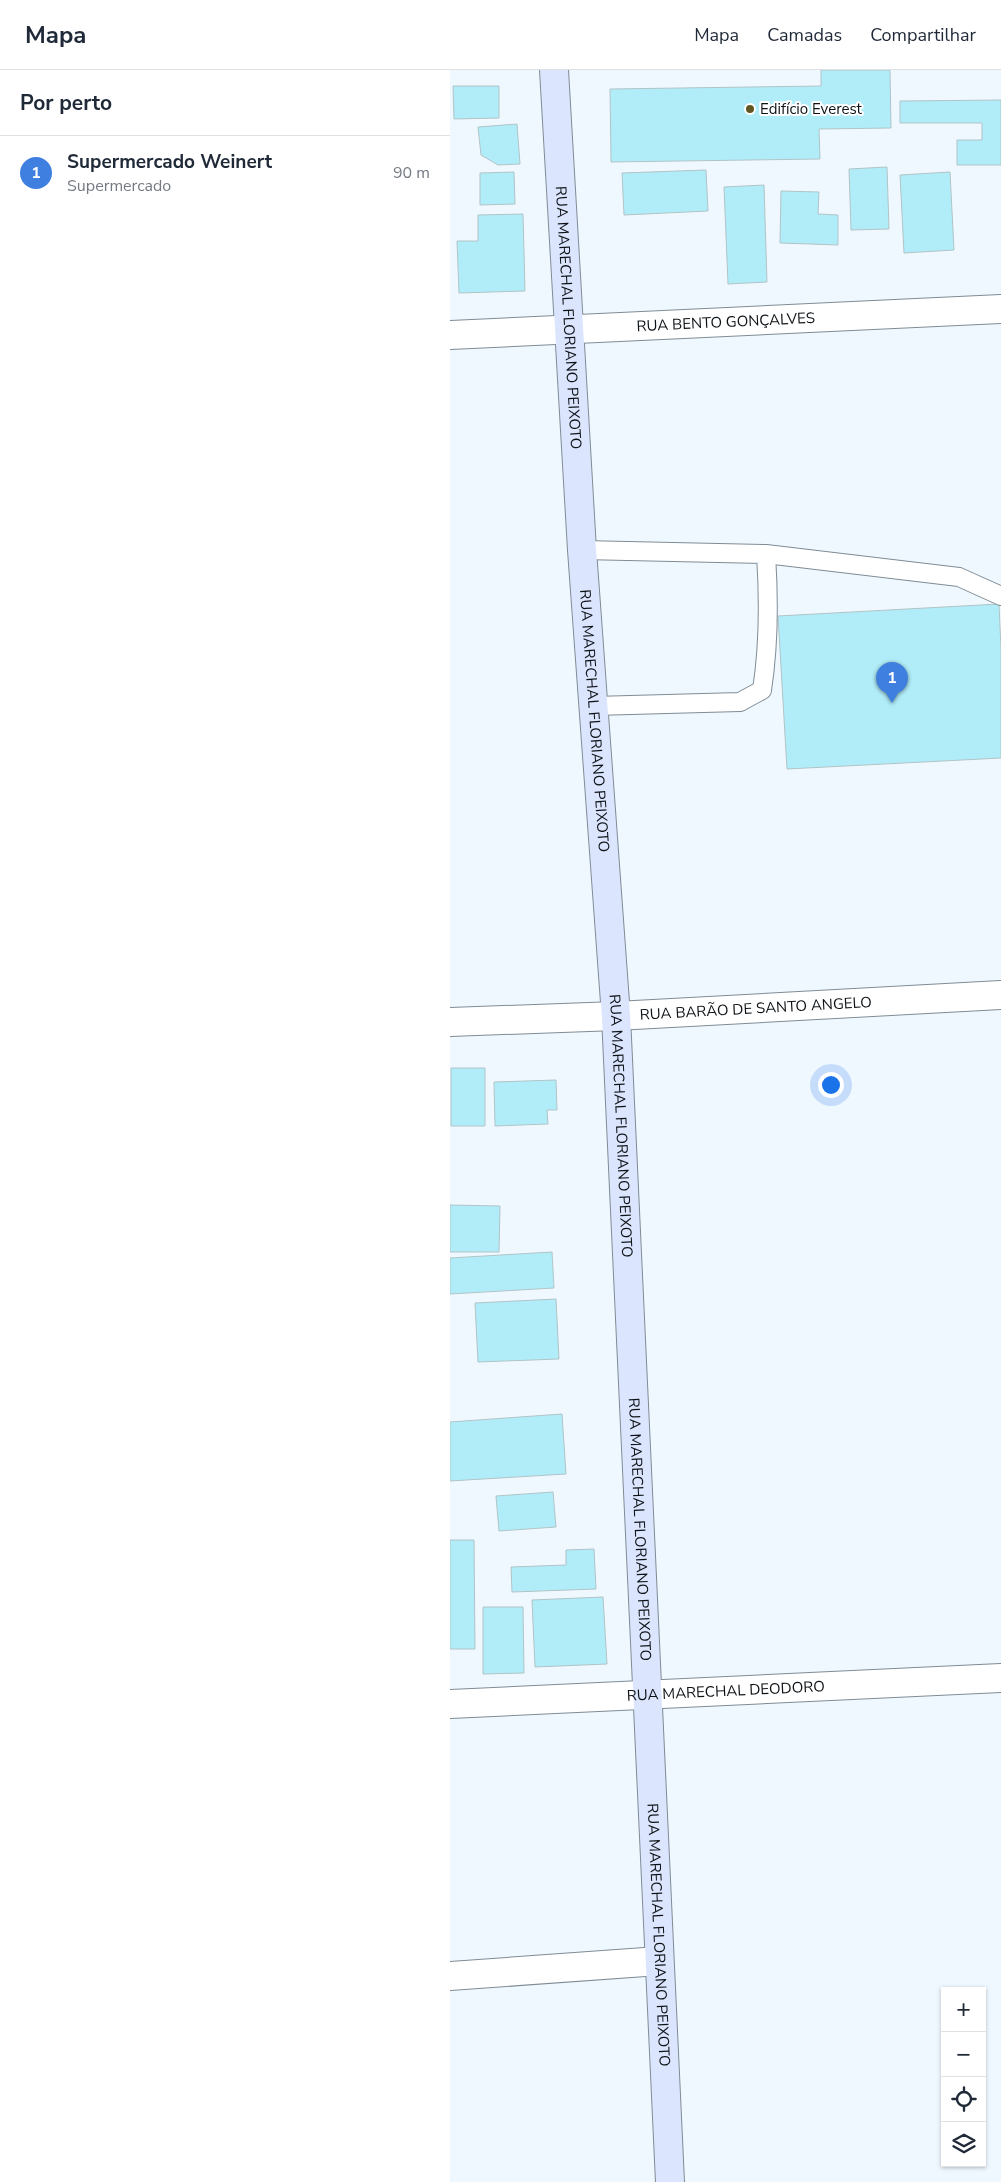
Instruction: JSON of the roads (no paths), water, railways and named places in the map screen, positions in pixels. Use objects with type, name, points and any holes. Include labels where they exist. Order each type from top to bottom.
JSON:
[{"type":"street","name":"RUA MARECHAL FLORIANO PEIXOTO","points":[[554,70],[582,550],[616,1016],[670,2182]]},
{"type":"street","name":"RUA BENTO GONÇALVES","points":[[450,334],[1001,309]]},
{"type":"street","name":"RUA BARÃO DE SANTO ANGELO","points":[[450,1022],[616,1016],[1001,995]]},
{"type":"street","name":"RUA MARECHAL DEODORO","points":[[450,1704],[1001,1678]]},
{"type":"street","points":[[450,1976],[659,1961]]},
{"type":"lane","points":[[582,550],[766,554],[959,577],[1001,596]]},
{"type":"lane","points":[[594,706],[740,702],[762,690],[768,654],[769,598],[766,554]]},
{"type":"place","name":"Edifício Everest","points":[[750,109]]},
{"type":"place","name":"Supermercado Weinert","points":[[892,703]]}]
